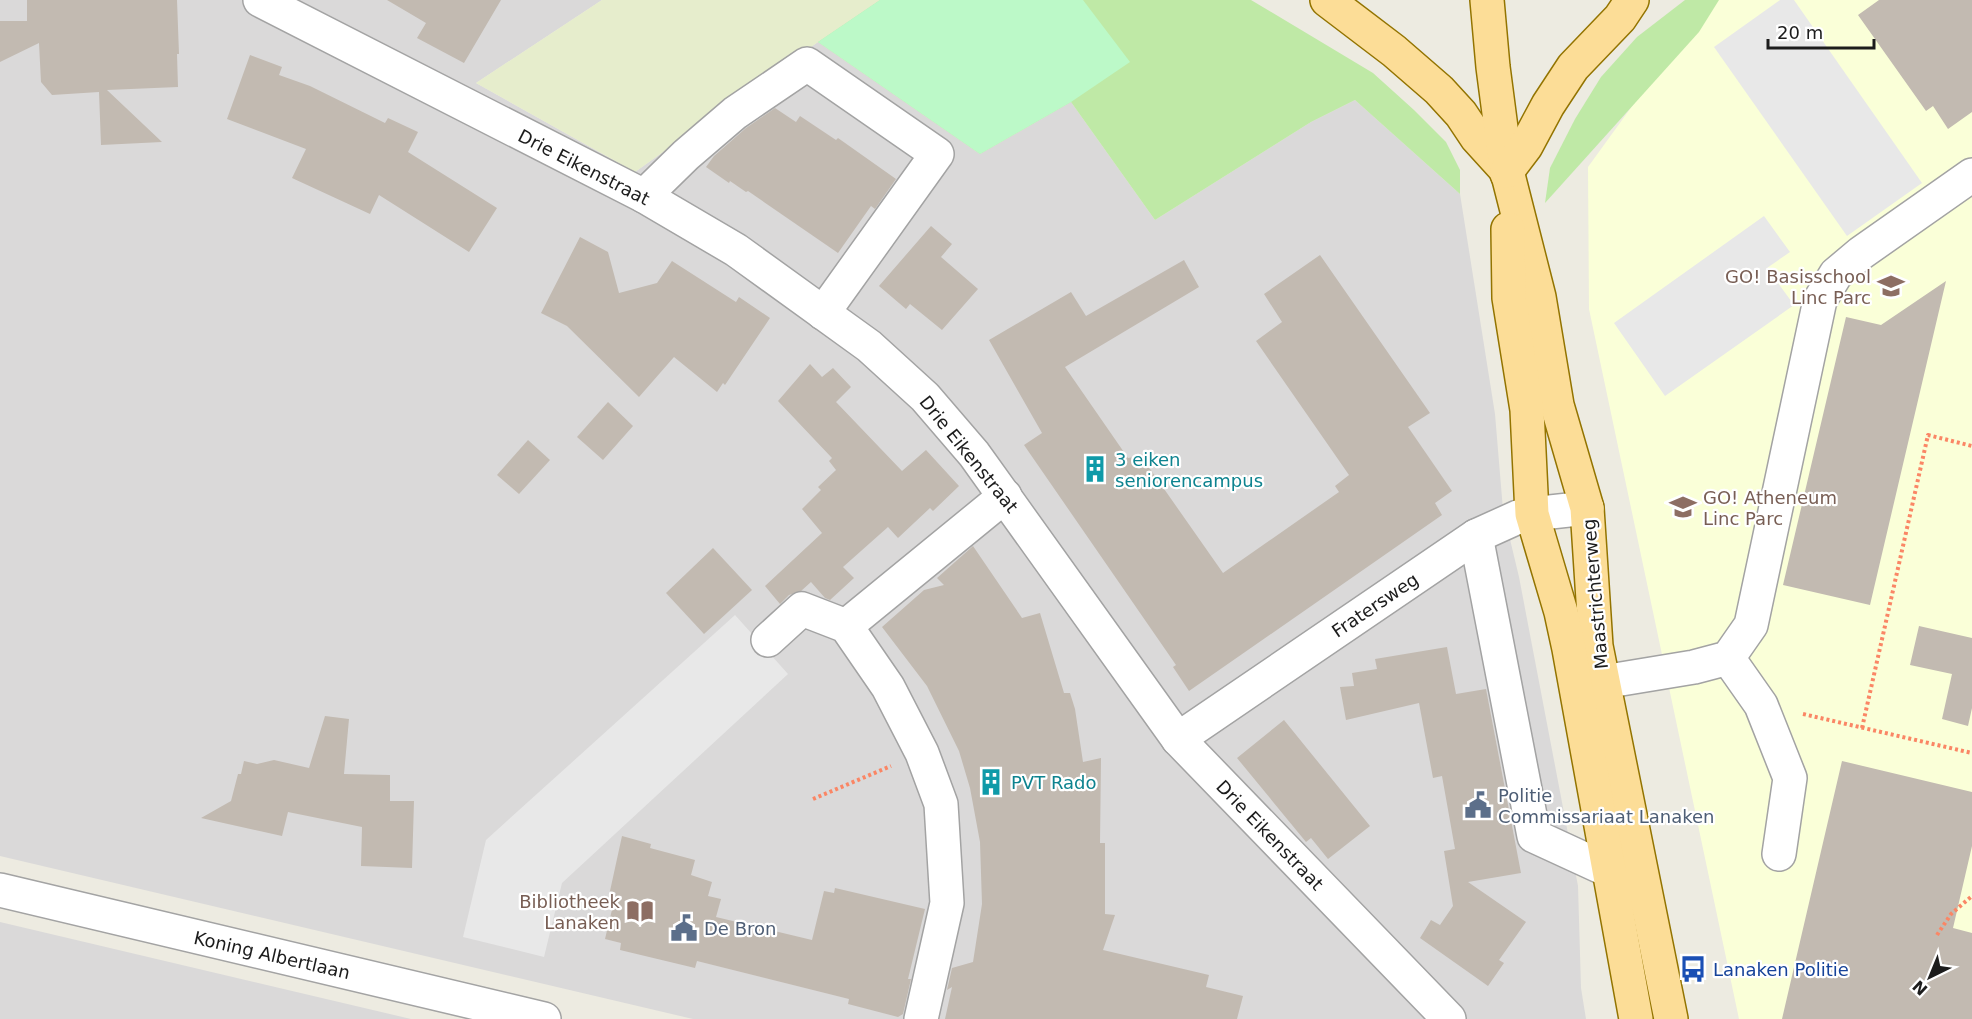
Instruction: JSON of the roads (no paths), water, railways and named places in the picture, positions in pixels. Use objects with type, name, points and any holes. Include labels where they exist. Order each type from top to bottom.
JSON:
[{"type":"main road","points":[[1327,0],[1394,51],[1439,90],[1507,171],[1526,146],[1572,67],[1620,18],[1632,0]]},
{"type":"main road","name":"Maastrichterweg","points":[[1486,0],[1507,171],[1539,297],[1557,405],[1587,508],[1596,646],[1671,1019]]},
{"type":"main road","name":"Maastrichterweg","points":[[1507,171],[1509,298],[1527,411],[1532,514],[1563,621],[1636,1019]]},
{"type":"street","name":"Drie Eikenstraat","points":[[260,0],[644,196],[736,250],[868,346],[925,397],[974,454],[1178,739],[1449,1019]]},
{"type":"street","points":[[644,196],[686,155],[735,113],[807,64],[937,154],[823,313]]},
{"type":"street","points":[[1603,682],[1694,667],[1728,658],[1751,625],[1820,300],[1836,274],[1860,253],[1972,175]]},
{"type":"street","points":[[846,626],[1005,496]]},
{"type":"street","name":"Fratersweg","points":[[1178,739],[1476,536],[1518,517],[1587,508]]},
{"type":"street","points":[[1476,536],[1533,836],[1610,871]]},
{"type":"street","points":[[768,640],[802,609],[846,626],[888,687],[922,753],[941,804],[947,903],[921,1019]]},
{"type":"street","points":[[1728,658],[1761,705],[1790,778],[1779,854]]},
{"type":"street","name":"Koning Albertlaan","points":[[0,890],[544,1019]]},
{"type":"place","name":"GO! Basisschool Linc Parc","points":[[1891,286]]},
{"type":"place","name":"3 eiken seniorencampus","points":[[1095,469]]},
{"type":"place","name":"GO! Atheneum Linc Parc","points":[[1683,507]]},
{"type":"place","name":"PVT Rado","points":[[991,782]]},
{"type":"place","name":"Politie Commissariaat Lanaken","points":[[1478,805]]},
{"type":"place","name":"Bibliotheek Lanaken","points":[[640,911]]},
{"type":"place","name":"De Bron","points":[[684,928]]},
{"type":"place","name":"Lanaken Politie","points":[[1693,969]]}]
